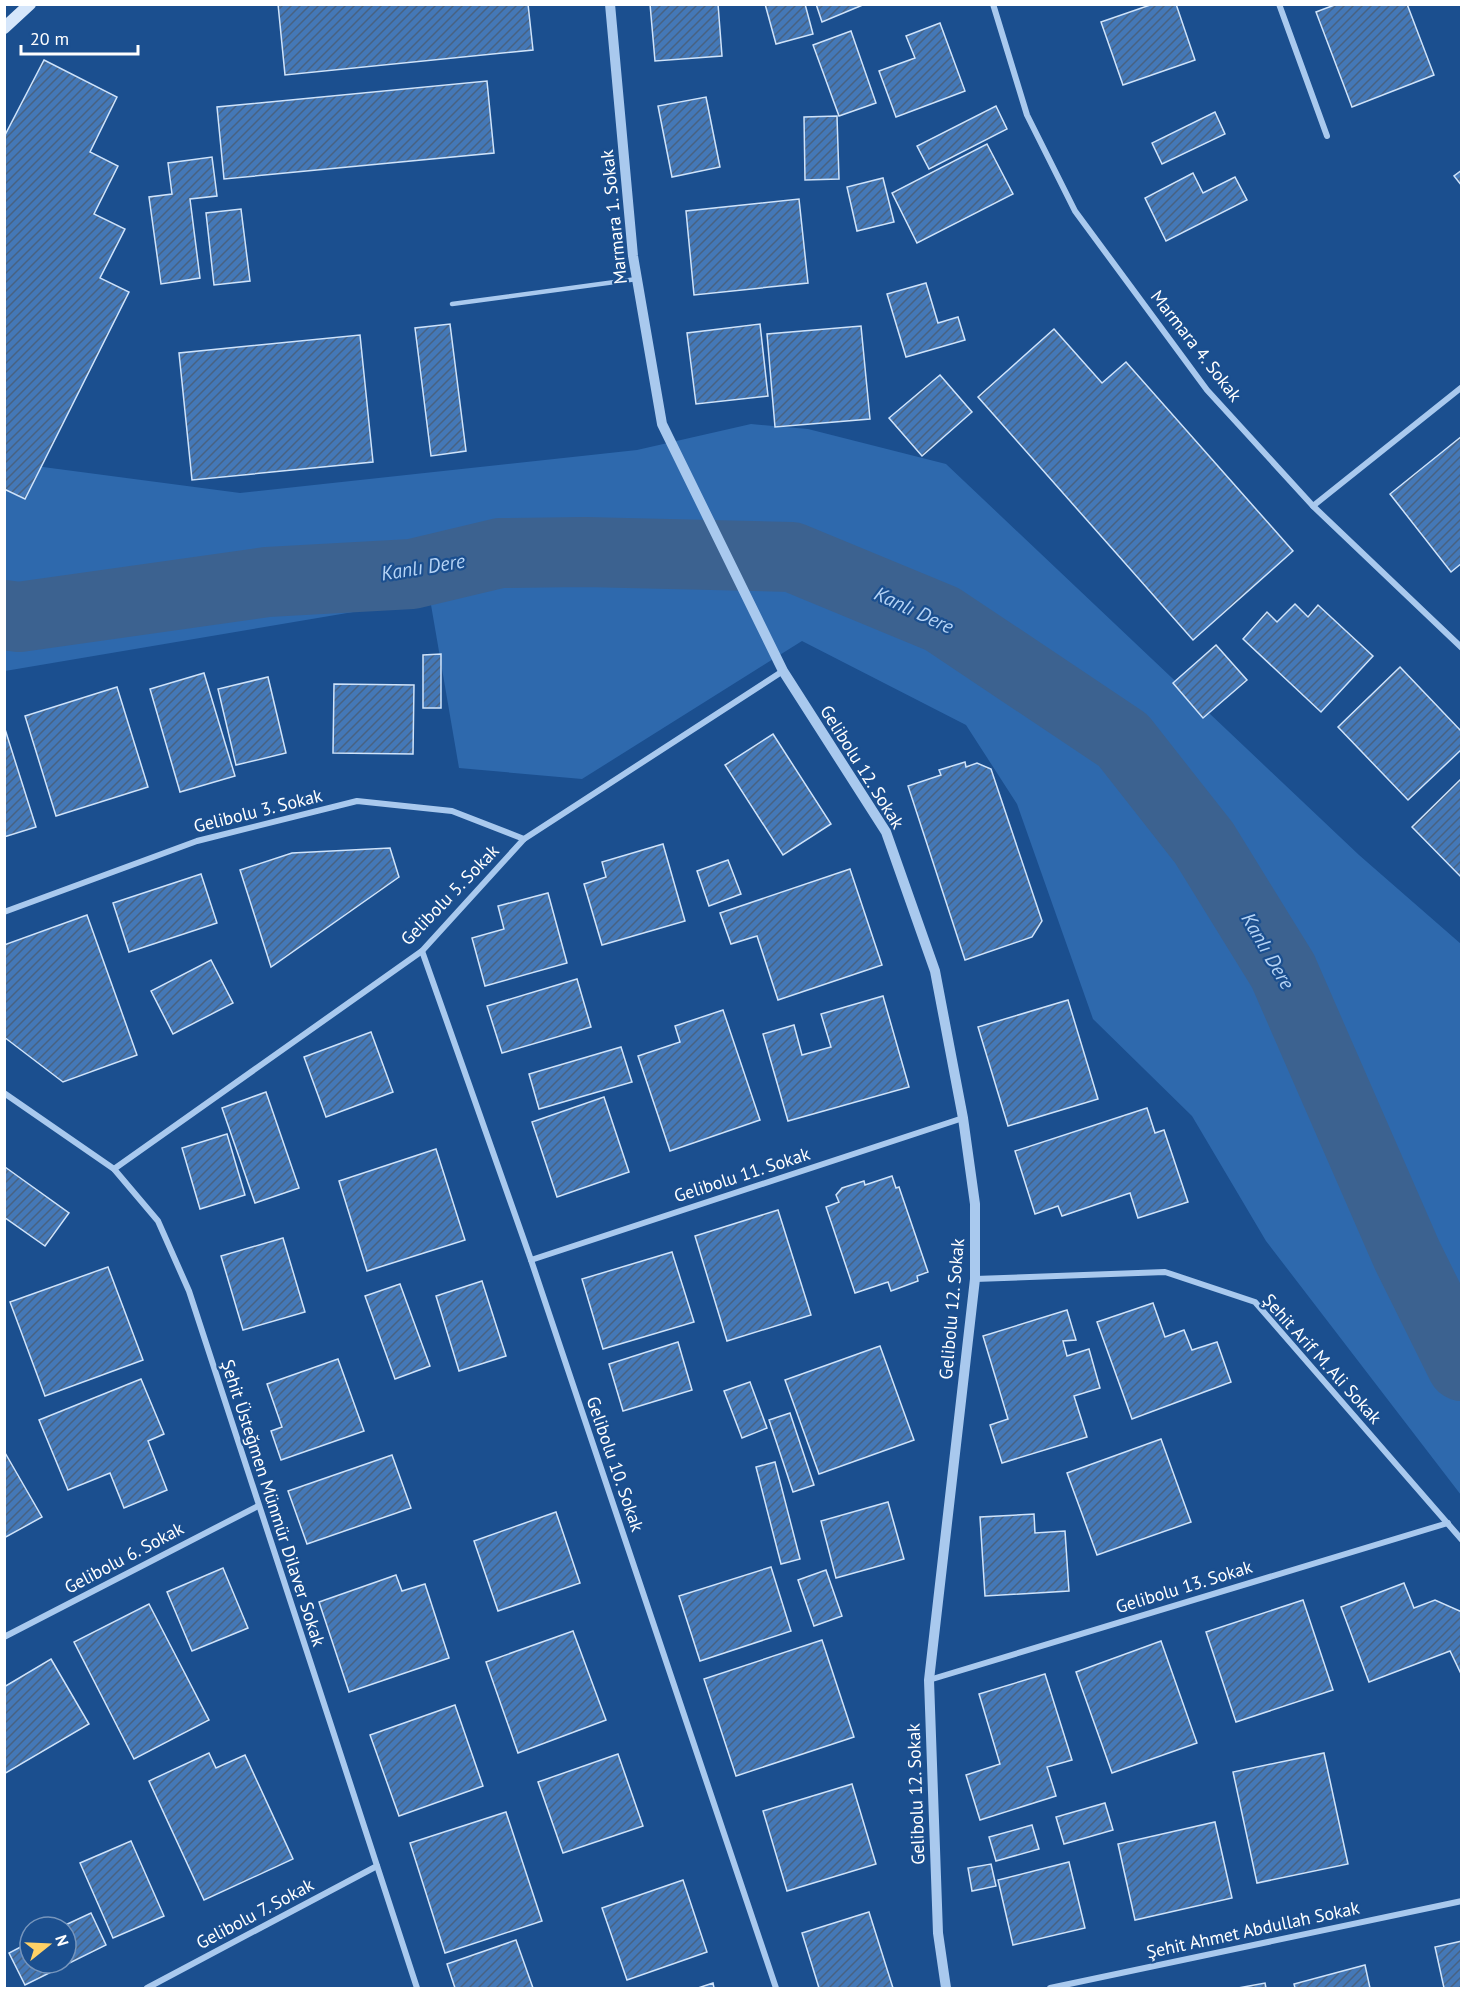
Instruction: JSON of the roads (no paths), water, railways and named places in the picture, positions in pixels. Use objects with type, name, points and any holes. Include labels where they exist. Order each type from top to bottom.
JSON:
[{"type":"main road","points":[[4,27],[30,4]]},
{"type":"street","name":"Marmara 1. Sokak","points":[[610,4],[637,279],[662,424],[783,671]]},
{"type":"street","name":"Marmara 4. Sokak","points":[[993,4],[1027,115],[1075,211],[1207,390],[1313,506],[1461,648]]},
{"type":"street","points":[[1279,4],[1328,136]]},
{"type":"street","points":[[1313,506],[1461,387]]},
{"type":"street","name":"Gelibolu 5. Sokak","points":[[114,1169],[422,951],[524,839],[783,671]]},
{"type":"street","name":"Gelibolu 12. Sokak","points":[[783,671],[886,832],[935,971],[963,1118],[975,1203],[975,1280],[929,1680],[938,1933],[946,1989]]},
{"type":"street","name":"Gelibolu 3. Sokak","points":[[4,912],[197,841],[357,801],[452,811],[524,839]]},
{"type":"street","name":"Gelibolu 10. Sokak","points":[[422,951],[531,1260],[776,1989]]},
{"type":"street","name":"Şehit Üsteğmen Münmür Dilaver Sokak","points":[[4,1093],[114,1169],[158,1221],[189,1291],[417,1989]]},
{"type":"street","name":"Gelibolu 11. Sokak","points":[[531,1260],[963,1118]]},
{"type":"street","name":"Şehit Arif M. Ali Sokak","points":[[975,1280],[1165,1272],[1255,1302],[1461,1540]]},
{"type":"street","name":"Gelibolu 6. Sokak","points":[[4,1637],[258,1506]]},
{"type":"street","name":"Gelibolu 13. Sokak","points":[[929,1680],[1448,1523]]},
{"type":"street","name":"Gelibolu 7. Sokak","points":[[147,1989],[376,1866]]},
{"type":"street","name":"Şehit Ahmet Abdullah Sokak","points":[[1050,1989],[1461,1901]]},
{"type":"lane","points":[[452,304],[637,279]]},
{"type":"waterway","name":"Kanlı Dere","points":[[4,615],[19,617],[267,582],[412,574],[500,553],[585,552],[792,557],[942,619],[1123,740],[1204,843],[1283,971],[1407,1255],[1462,1366]]}]
